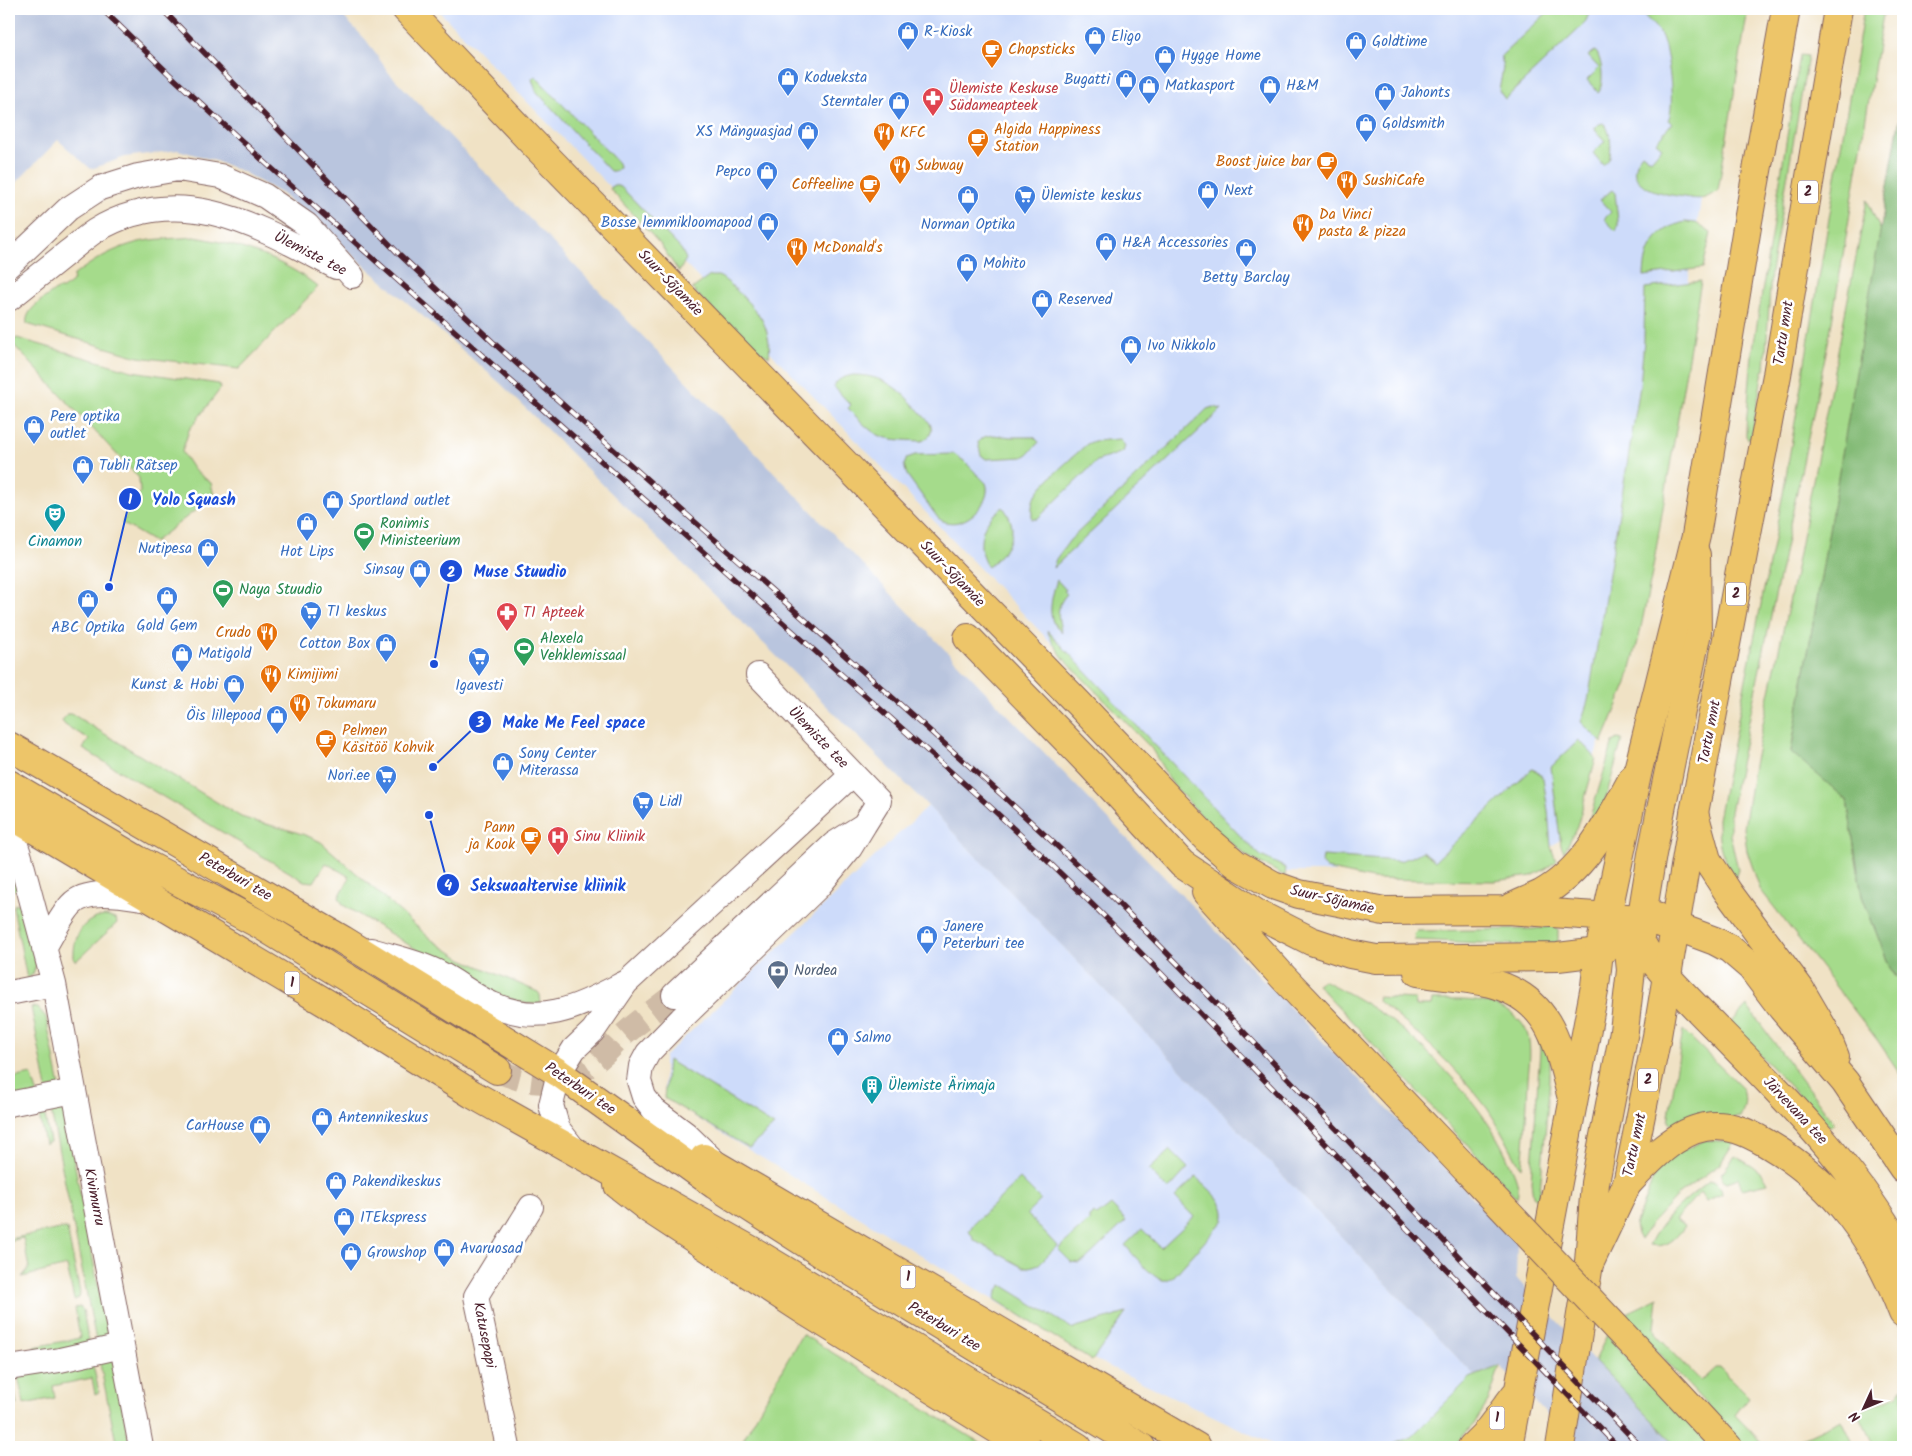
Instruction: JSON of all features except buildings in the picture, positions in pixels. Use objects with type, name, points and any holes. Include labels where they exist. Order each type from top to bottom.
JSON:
[{"type":"main road","name":"Suur-Sõjamäe","points":[[406,9],[531,141],[1078,702],[1207,839],[1236,864],[1274,885],[1299,894],[1384,911],[1506,910],[1570,913],[1634,933]]},
{"type":"main road","name":"Tartu mnt","points":[[1560,1447],[1589,1264],[1627,1184],[1657,1036],[1666,976],[1634,933],[1638,770],[1696,536],[1748,221],[1786,9]]},
{"type":"main road","name":"Tartu mnt","points":[[1508,1447],[1595,986],[1634,933],[1680,896],[1777,375],[1838,9]]},
{"type":"main road","points":[[1589,1264],[1595,1182],[1625,1022],[1634,933],[1654,845],[1697,632],[1696,536]]},
{"type":"main road","points":[[968,638],[1092,766],[1282,977],[1728,1447]]},
{"type":"main road","name":"Peterburi tee","points":[[9,746],[343,940],[560,1073],[715,1185],[824,1255],[1141,1447]]},
{"type":"main road","points":[[1506,910],[1542,894],[1567,875],[1598,840],[1638,770]]},
{"type":"main road","points":[[9,784],[131,856],[259,924],[496,1070]]},
{"type":"main road","points":[[1694,813],[1707,860],[1728,892],[1800,989],[1824,1030],[1846,1082]]},
{"type":"main road","name":"1","points":[[9,814],[328,1004],[472,1094],[576,1152],[649,1209],[789,1301],[1026,1447]]},
{"type":"main road","points":[[1182,864],[1256,913],[1311,941],[1350,954],[1376,959],[1419,972],[1496,985],[1516,994],[1537,1007],[1557,1042],[1573,1102]]},
{"type":"main road","points":[[1376,959],[1558,957],[1634,933],[1692,931],[1730,949],[1751,967],[1782,1008],[1846,1082],[1903,1168]]},
{"type":"main road","name":"Järvevana tee","points":[[1634,933],[1649,956],[1666,976],[1796,1110],[1842,1162],[1886,1225],[1903,1261]]},
{"type":"main road","name":"1","points":[[615,1112],[718,1165],[1197,1447]]},
{"type":"main road","points":[[1627,1184],[1656,1153],[1681,1137],[1705,1127],[1721,1126],[1744,1130],[1775,1148],[1809,1172],[1837,1198],[1858,1224],[1884,1268],[1903,1313]]},
{"type":"main road","points":[[576,1152],[758,1254],[1078,1447]]},
{"type":"main road","name":"1","points":[[1472,1447],[1487,1432],[1520,1387]]},
{"type":"street","name":"Ülemiste tee","points":[[9,265],[68,209],[100,188],[138,176],[178,169],[220,176],[265,196],[307,225],[352,276],[296,245],[264,231],[208,211],[184,207],[166,208],[132,213],[95,232],[9,299]]},
{"type":"street","name":"Ülemiste tee","points":[[758,675],[879,801],[864,825]]},
{"type":"street","points":[[576,1152],[558,1129],[551,1105],[560,1073],[574,1049],[593,1031],[626,983],[853,774]]},
{"type":"street","name":"Kivimurru","points":[[9,824],[20,857],[54,984],[141,1447]]},
{"type":"street","points":[[674,995],[834,844],[864,825]]},
{"type":"street","points":[[718,1165],[686,1134],[654,1110],[644,1097],[639,1081],[641,1066],[648,1053],[680,1019],[818,886],[850,848],[864,825]]},
{"type":"street","points":[[44,948],[71,905],[82,898],[106,893],[149,899]]},
{"type":"street","points":[[343,940],[438,972],[491,1004],[518,1013],[548,1014],[588,1002],[626,983]]},
{"type":"street","points":[[9,993],[54,984]]},
{"type":"street","points":[[9,1104],[74,1091]]},
{"type":"street","name":"Katusepapi","points":[[508,1447],[476,1296],[531,1207]]},
{"type":"street","points":[[9,1368],[60,1360],[122,1346]]},
{"type":"shaded area","points":[[9,9],[336,9],[366,40],[389,73],[1517,1243],[1516,1278],[1678,1447],[1578,1447],[1500,1366],[1475,1376],[928,806],[500,383],[282,194],[241,171],[213,160],[178,150],[125,157],[91,169],[58,140],[9,190]]},
{"type":"shaded area","name":"Ülemiste keskus","points":[[437,9],[1731,9],[1631,647],[1569,833],[1517,872],[1282,872],[1249,849],[912,498]]},
{"type":"shaded area","points":[[928,806],[1475,1376],[1486,1397],[1465,1413],[1387,1447],[1278,1447],[1081,1353],[664,1098],[664,1057]]},
{"type":"green space","points":[[1551,9],[1591,9],[1585,23],[1505,99],[1499,91],[1503,68],[1501,56]]},
{"type":"green space","points":[[1638,9],[1748,9],[1718,191],[1705,198],[1695,199],[1669,195],[1650,189],[1637,179],[1635,172],[1636,163],[1642,153],[1651,160],[1662,147],[1656,142],[1672,123],[1668,120],[1671,91],[1664,42],[1656,28]]},
{"type":"green space","points":[[1864,9],[1884,9],[1830,333],[1730,812],[1730,835],[1738,869],[1735,877],[1726,863],[1721,849],[1718,819],[1783,494]]},
{"type":"green space","points":[[1595,51],[1602,71],[1598,92],[1587,80],[1599,68],[1588,56]]},
{"type":"green space","points":[[1800,55],[1808,56],[1771,272],[1765,370],[1763,371],[1751,437],[1748,439],[1746,427],[1752,355]]},
{"type":"green space","points":[[535,76],[618,163],[619,168],[615,171],[610,171],[536,91],[532,79]]},
{"type":"green space","points":[[1903,98],[1903,984],[1890,968],[1862,896],[1847,800],[1791,752]]},
{"type":"green space","points":[[1603,123],[1609,133],[1611,147],[1609,158],[1603,165],[1593,153],[1605,141],[1594,129],[1597,125]]},
{"type":"green space","points":[[613,185],[621,187],[681,249],[686,259],[679,272],[660,244],[610,189]]},
{"type":"green space","points":[[1612,190],[1615,193],[1618,221],[1616,231],[1604,219],[1611,212],[1600,200]]},
{"type":"green space","points":[[1867,200],[1881,231],[1791,751],[1847,800],[1862,896],[1890,968],[1903,984],[1903,1078],[1878,1041],[1760,889],[1747,851],[1744,828],[1754,765],[1793,584]]},
{"type":"green space","points":[[1685,222],[1696,223],[1711,233],[1703,268],[1644,276],[1647,257],[1654,241],[1666,229]]},
{"type":"green space","points":[[194,237],[243,248],[259,254],[291,269],[318,287],[239,369],[138,357],[27,324],[29,313],[37,304],[57,289],[63,289],[74,280],[73,276],[104,256],[139,242]]},
{"type":"green space","points":[[710,276],[722,278],[734,288],[761,318],[768,337],[769,357],[743,340],[692,289]]},
{"type":"green space","points":[[1701,281],[1652,573],[1639,637],[1627,683],[1602,743],[1581,722],[1588,701],[1640,386],[1644,340],[1645,288]]},
{"type":"green space","points":[[17,338],[132,371],[219,384],[221,388],[189,430],[182,452],[194,470],[211,483],[214,496],[154,542],[122,523],[140,492],[139,478],[11,342]]},
{"type":"green space","points":[[853,375],[878,379],[896,389],[929,422],[931,430],[929,435],[922,441],[897,440],[880,436],[873,432],[848,408],[851,405],[834,387],[839,380]]},
{"type":"green space","points":[[1213,407],[1222,409],[1053,568],[1056,559],[1070,540],[1207,409]]},
{"type":"green space","points":[[993,435],[1034,437],[1039,442],[1023,457],[986,459],[981,455],[978,443],[982,438]]},
{"type":"green space","points":[[1120,439],[1125,446],[1123,452],[1097,461],[1037,519],[1032,519],[1032,505],[1035,496],[1045,483],[1067,462],[1087,444],[1094,441]]},
{"type":"green space","points":[[954,454],[964,461],[986,483],[987,491],[980,507],[965,520],[956,523],[938,518],[907,475],[904,465],[907,458],[915,455]]},
{"type":"green space","points":[[1003,507],[1009,516],[1011,524],[1010,540],[1007,547],[988,567],[983,558],[982,534],[988,521]]},
{"type":"green space","points":[[1057,580],[1066,590],[1064,591],[1067,594],[1063,598],[1058,612],[1062,632],[1053,622],[1051,612]]},
{"type":"green space","points":[[1047,630],[1244,840],[1261,856],[1286,868],[1285,876],[1247,856],[1212,827],[1173,785],[1151,748],[1064,659]]},
{"type":"green space","points":[[67,714],[72,714],[241,817],[302,834],[321,842],[432,940],[462,959],[538,992],[541,1004],[528,1004],[485,991],[343,905],[339,897],[350,877],[326,863],[314,882],[304,881],[83,749],[89,739],[65,725],[62,721]]},
{"type":"green space","points":[[1618,739],[1622,740],[1605,801],[1591,829],[1588,824],[1613,742]]},
{"type":"green space","points":[[1579,740],[1596,758],[1577,827],[1564,852],[1561,846],[1551,767]]},
{"type":"green space","points":[[1532,769],[1543,778],[1551,847],[1556,861],[1532,876],[1494,881],[1372,879],[1326,869],[1322,863],[1323,856],[1399,861],[1423,851],[1435,861]]},
{"type":"green space","points":[[9,854],[21,888],[14,890],[9,886]]},
{"type":"green space","points":[[23,903],[36,965],[33,974],[27,979],[13,907],[15,904]]},
{"type":"green space","points":[[105,916],[116,919],[117,923],[76,961],[74,959],[75,943],[80,930],[90,921]]},
{"type":"green space","points":[[1555,926],[1555,929],[1558,929],[1558,942],[1523,945],[1415,940],[1414,934],[1417,931],[1535,929]]},
{"type":"green space","points":[[1323,980],[1360,1000],[1399,1027],[1435,1059],[1469,1097],[1496,1136],[1506,1155],[1518,1187],[1517,1198],[1317,984]]},
{"type":"green space","points":[[1377,997],[1415,999],[1416,1006],[1431,1006],[1432,1000],[1478,1001],[1496,1005],[1515,1016],[1521,1022],[1529,1038],[1530,1050],[1521,1168],[1487,1108],[1463,1078],[1408,1025],[1378,1001]]},
{"type":"green space","points":[[1747,1006],[1834,1123],[1829,1127],[1730,1024]]},
{"type":"green space","points":[[31,1007],[38,1008],[46,1017],[60,1087],[47,1089]]},
{"type":"green space","points":[[1537,1026],[1550,1057],[1550,1079],[1539,1201],[1533,1196],[1531,1182],[1540,1050]]},
{"type":"green space","points":[[1683,1030],[1743,1089],[1744,1103],[1740,1117],[1673,1126],[1668,1122]]},
{"type":"green space","points":[[668,1060],[774,1126],[749,1148],[664,1098]]},
{"type":"green space","points":[[31,1074],[38,1095],[9,1100],[9,1079]]},
{"type":"green space","points":[[63,1104],[109,1342],[97,1346],[50,1106]]},
{"type":"green space","points":[[43,1106],[50,1142],[45,1144],[39,1115],[9,1121],[9,1112]]},
{"type":"green space","points":[[1705,1140],[1734,1142],[1720,1164],[1679,1194],[1651,1224],[1640,1240],[1635,1225],[1654,1176],[1667,1158]]},
{"type":"green space","points":[[1170,1150],[1188,1168],[1168,1190],[1149,1170]]},
{"type":"green space","points":[[1735,1156],[1762,1174],[1768,1183],[1742,1189],[1738,1178],[1727,1182],[1722,1179],[1721,1174]]},
{"type":"green space","points":[[1196,1177],[1220,1202],[1224,1214],[1223,1221],[1174,1276],[1167,1280],[1159,1279],[1148,1271],[1125,1245],[1142,1229],[1161,1248],[1194,1217],[1175,1197]]},
{"type":"green space","points":[[1020,1179],[1041,1200],[1027,1214],[1057,1246],[1039,1264],[1030,1267],[1023,1267],[975,1241],[969,1231],[974,1223]]},
{"type":"green space","points":[[1709,1181],[1714,1181],[1721,1188],[1722,1194],[1706,1201],[1700,1192],[1675,1220],[1685,1226],[1678,1235],[1666,1244],[1649,1245],[1668,1217]]},
{"type":"green space","points":[[1111,1205],[1126,1221],[1085,1260],[1079,1263],[1071,1262],[1058,1249],[1089,1221],[1089,1217],[1094,1213],[1097,1216]]},
{"type":"green space","points":[[67,1229],[80,1293],[79,1298],[74,1300],[67,1266],[22,1277],[29,1268],[23,1238],[9,1241],[9,1239]]},
{"type":"green space","points":[[1002,1285],[1073,1329],[1126,1313],[1092,1361],[995,1299]]},
{"type":"green space","points":[[1658,1298],[1655,1328],[1657,1336],[1701,1381],[1715,1368],[1720,1368],[1749,1397],[1735,1415],[1766,1447],[1746,1447],[1623,1315]]},
{"type":"green space","points":[[80,1307],[83,1310],[89,1346],[37,1353],[34,1347],[80,1338],[75,1308]]},
{"type":"green space","points":[[802,1334],[987,1447],[739,1447]]},
{"type":"green space","points":[[1607,1335],[1711,1447],[1678,1447],[1595,1361]]},
{"type":"green space","points":[[112,1355],[129,1441],[126,1447],[117,1447],[99,1359]]},
{"type":"green space","points":[[93,1365],[99,1392],[95,1394],[92,1378],[53,1386],[55,1398],[24,1404],[18,1376],[72,1366]]},
{"type":"green space","points":[[1500,1366],[1488,1402],[1474,1424],[1458,1441],[1449,1447],[1387,1447],[1411,1437],[1470,1378]]},
{"type":"green space","points":[[12,1377],[17,1405],[9,1407],[9,1378]]},
{"type":"green space","points":[[1903,1386],[1903,1447],[1875,1447],[1858,1412],[1898,1394]]},
{"type":"green space","points":[[1841,1420],[1854,1447],[1785,1447],[1790,1444]]},
{"type":"tunnel","points":[[497,1070],[511,1076],[539,1082],[565,1078],[591,1065],[626,1032],[674,995]]},
{"type":"railway","points":[[102,9],[269,166],[1032,846],[1168,980],[1618,1447]]},
{"type":"railway","points":[[162,9],[398,253],[496,345],[1002,795],[1112,897],[1220,1007],[1641,1447]]},
{"type":"place","name":"R-Kiosk","points":[[908,51]]},
{"type":"place","name":"Eligo","points":[[1095,56]]},
{"type":"place","name":"Goldtime","points":[[1356,61]]},
{"type":"place","name":"Chopsticks","points":[[992,69]]},
{"type":"place","name":"Hygge Home","points":[[1165,75]]},
{"type":"place","name":"Kodueksta","points":[[788,97]]},
{"type":"place","name":"Bugatti","points":[[1126,99]]},
{"type":"place","name":"Matkasport","points":[[1149,105]]},
{"type":"place","name":"H&M","points":[[1270,105]]},
{"type":"place","name":"Jahonts","points":[[1385,112]]},
{"type":"place","name":"Ülemiste Keskuse Südameapteek","points":[[933,117]]},
{"type":"place","name":"Sterntaler","points":[[899,121]]},
{"type":"place","name":"Goldsmith","points":[[1366,143]]},
{"type":"place","name":"XS Mänguasjad","points":[[808,151]]},
{"type":"place","name":"KFC","points":[[884,152]]},
{"type":"place","name":"Algida Happiness Station","points":[[978,158]]},
{"type":"place","name":"Boost juice bar","points":[[1327,181]]},
{"type":"place","name":"Subway","points":[[900,185]]},
{"type":"place","name":"Pepco","points":[[767,191]]},
{"type":"place","name":"SushiCafe","points":[[1347,200]]},
{"type":"place","name":"Coffeeline","points":[[870,204]]},
{"type":"place","name":"Next","points":[[1208,210]]},
{"type":"place","name":"Norman Optika","points":[[968,215]]},
{"type":"place","name":"Ülemiste keskus","points":[[1025,215]]},
{"type":"place","name":"Bosse lemmikloomapood","points":[[768,242]]},
{"type":"place","name":"Da Vinci pasta & pizza","points":[[1303,243]]},
{"type":"place","name":"H&A Accessories","points":[[1106,262]]},
{"type":"place","name":"McDonald's","points":[[797,267]]},
{"type":"place","name":"Betty Barclay","points":[[1246,268]]},
{"type":"place","name":"Mohito","points":[[967,283]]},
{"type":"place","name":"Reserved","points":[[1042,319]]},
{"type":"place","name":"Ivo Nikkolo","points":[[1131,365]]},
{"type":"place","name":"Pere optika outlet","points":[[34,445]]},
{"type":"place","name":"Tubli Rätsep","points":[[83,485]]},
{"type":"place","name":"Sportland outlet","points":[[333,520]]},
{"type":"place","name":"Cinamon","points":[[55,533]]},
{"type":"place","name":"Hot Lips","points":[[307,542]]},
{"type":"place","name":"Ronimis Ministeerium","points":[[364,552]]},
{"type":"place","name":"Nutipesa","points":[[208,568]]},
{"type":"place","name":"Yolo Squash","points":[[109,587]]},
{"type":"place","name":"Sinsay","points":[[420,589]]},
{"type":"place","name":"Naya Stuudio","points":[[223,609]]},
{"type":"place","name":"Gold Gem","points":[[167,616]]},
{"type":"place","name":"ABC Optika","points":[[88,619]]},
{"type":"place","name":"T1 keskus","points":[[311,631]]},
{"type":"place","name":"T1 Apteek","points":[[507,632]]},
{"type":"place","name":"Crudo","points":[[267,652]]},
{"type":"place","name":"Cotton Box","points":[[386,663]]},
{"type":"place","name":"Muse Stuudio","points":[[434,664]]},
{"type":"place","name":"Alexela Vehklemissaal","points":[[524,667]]},
{"type":"place","name":"Matigold","points":[[182,673]]},
{"type":"place","name":"Igavesti","points":[[479,677]]},
{"type":"place","name":"Kimijimi","points":[[271,694]]},
{"type":"place","name":"Kunst & Hobi","points":[[234,704]]},
{"type":"place","name":"Tokumaru","points":[[300,723]]},
{"type":"place","name":"Öis lillepood","points":[[277,735]]},
{"type":"place","name":"Pelmen Käsitöö Kohvik","points":[[326,759]]},
{"type":"place","name":"Make Me Feel space","points":[[433,767]]},
{"type":"place","name":"Sony Center Miterassa","points":[[503,782]]},
{"type":"place","name":"Nori.ee","points":[[386,795]]},
{"type":"place","name":"Seksuaaltervise kliinik","points":[[429,815]]},
{"type":"place","name":"Lidl","points":[[643,821]]},
{"type":"place","name":"Pann ja Kook","points":[[531,856]]},
{"type":"place","name":"Sinu Kliinik","points":[[558,856]]},
{"type":"place","name":"Janere Peterburi tee","points":[[927,955]]},
{"type":"place","name":"Nordea","points":[[778,990]]},
{"type":"place","name":"Salmo","points":[[838,1057]]},
{"type":"place","name":"Ülemiste Ärimaja","points":[[872,1105]]},
{"type":"place","name":"Antennikeskus","points":[[322,1137]]},
{"type":"place","name":"CarHouse","points":[[260,1145]]},
{"type":"place","name":"Pakendikeskus","points":[[336,1201]]},
{"type":"place","name":"ITEkspress","points":[[344,1237]]},
{"type":"place","name":"Avaruosad","points":[[444,1268]]},
{"type":"place","name":"Growshop","points":[[351,1272]]}]
